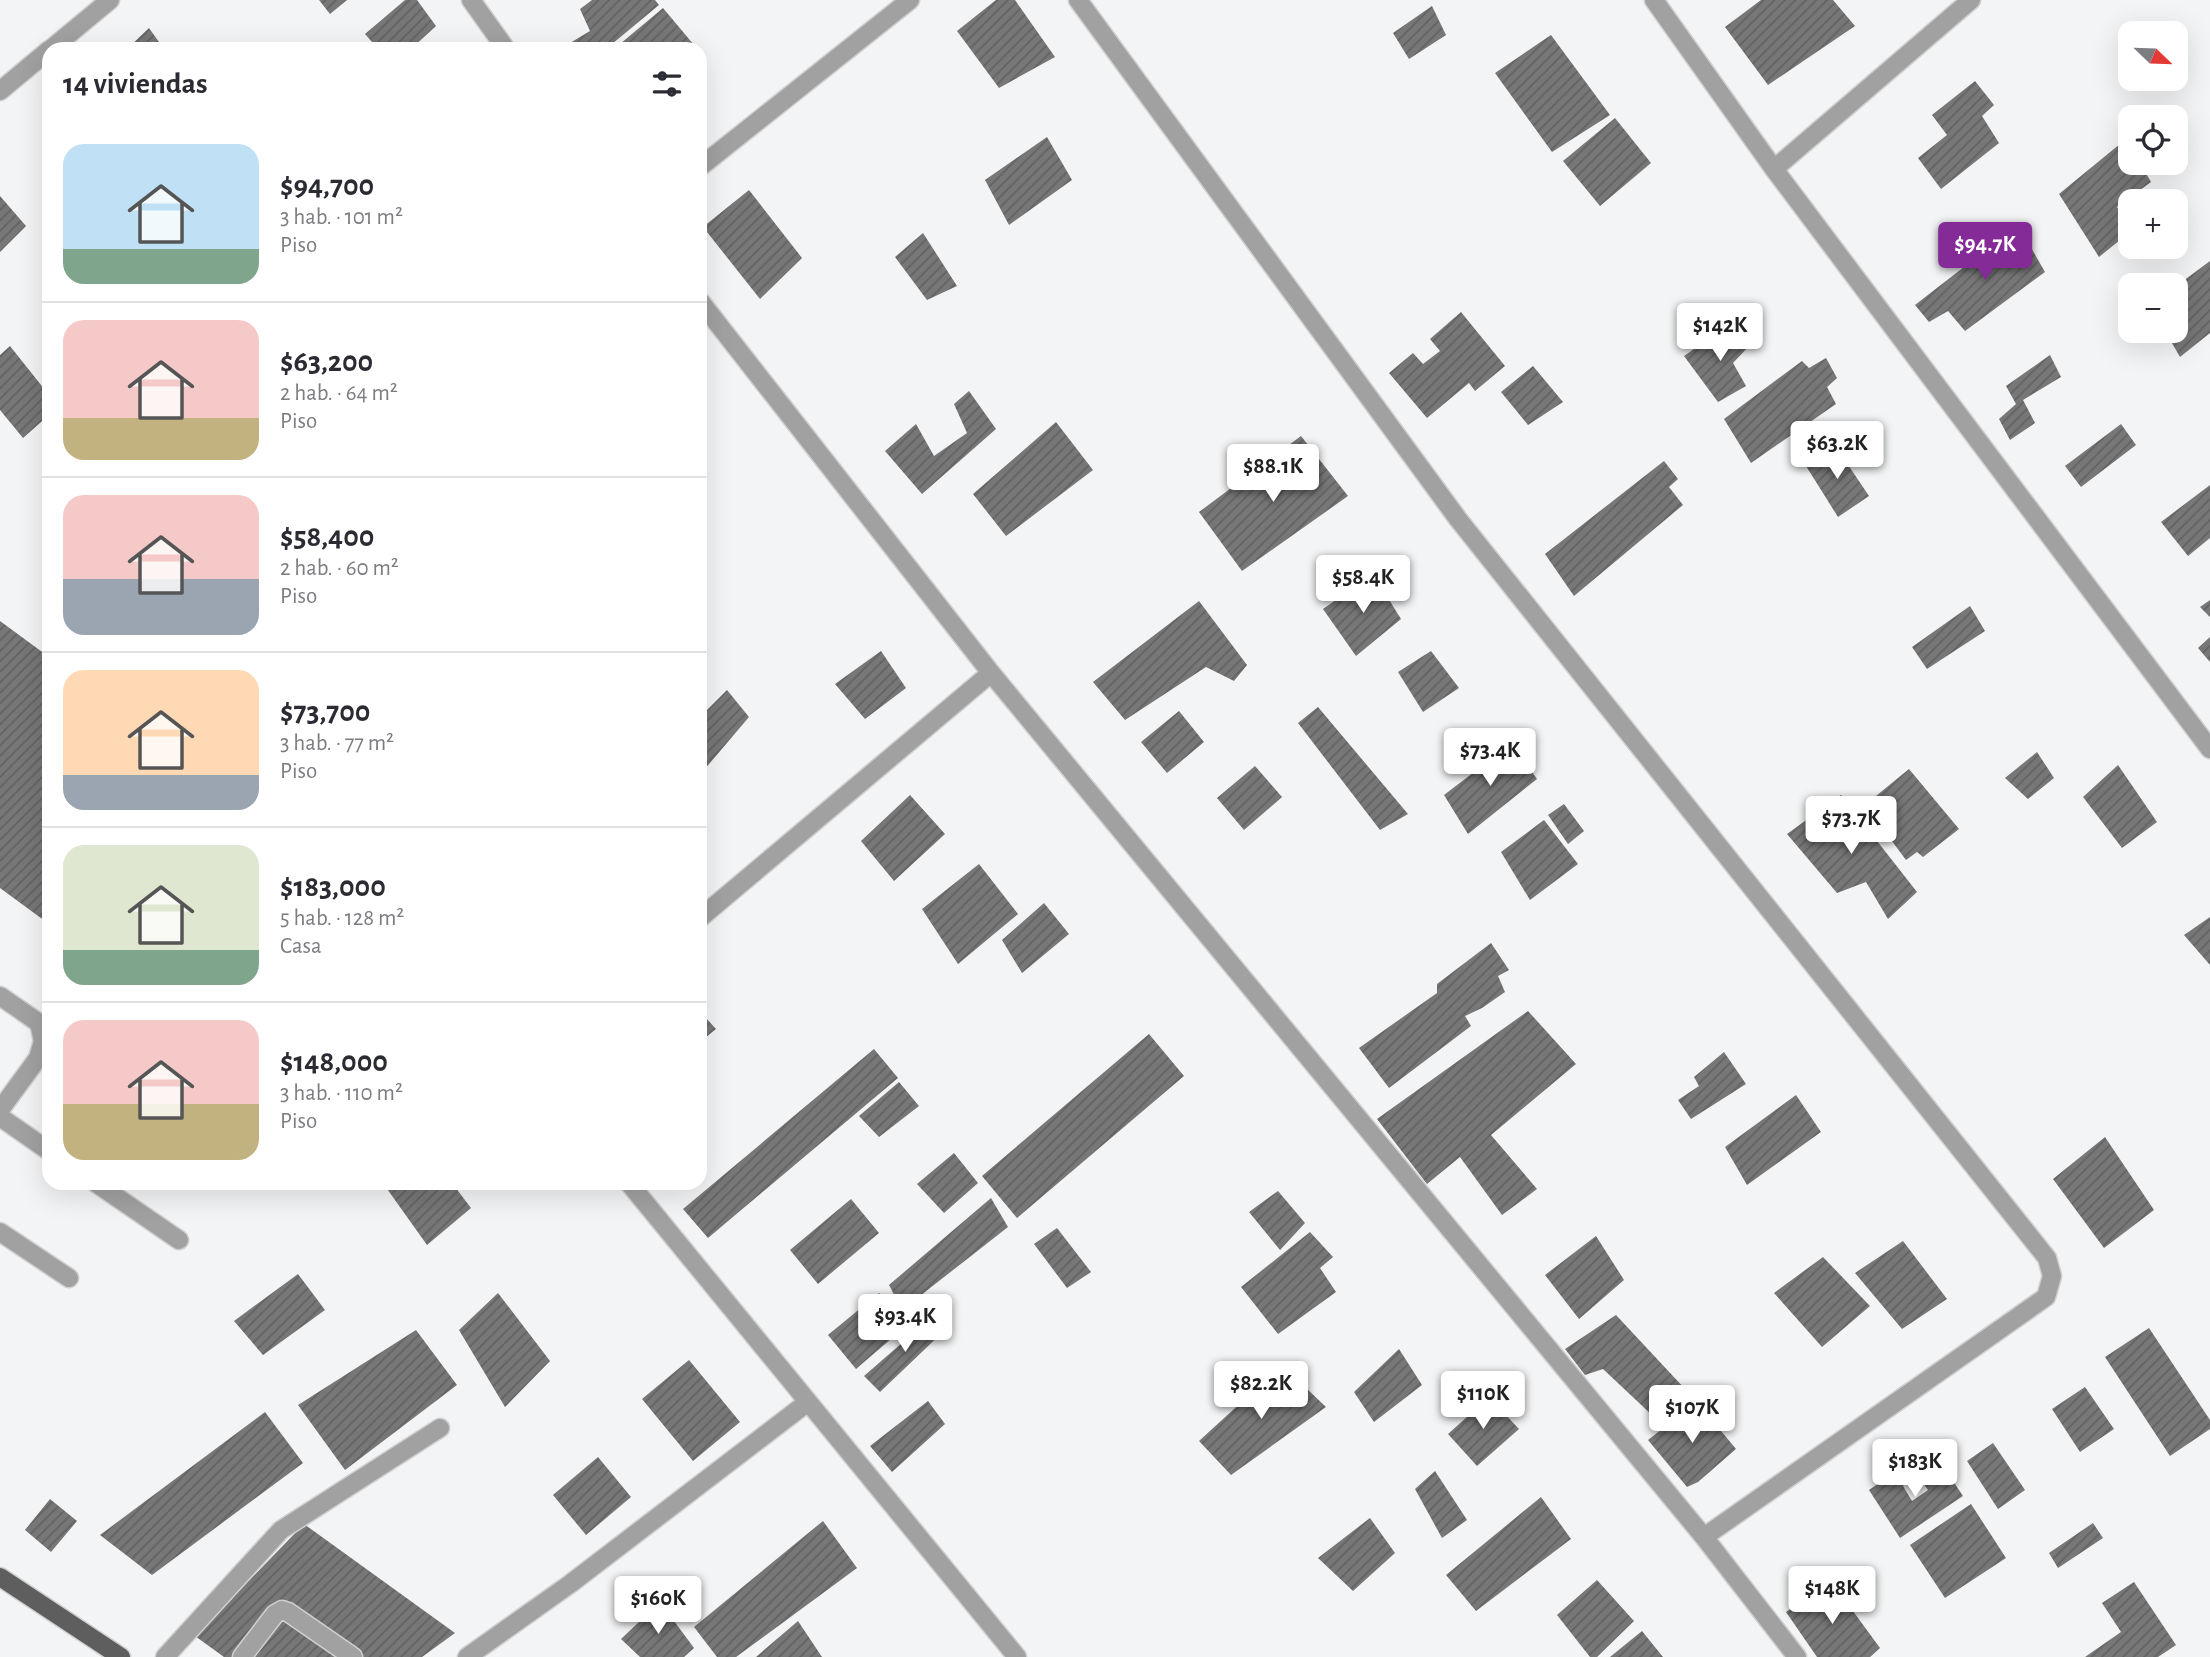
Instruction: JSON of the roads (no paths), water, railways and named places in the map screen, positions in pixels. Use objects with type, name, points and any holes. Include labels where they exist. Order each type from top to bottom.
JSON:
[{"type":"main road","points":[[0,1577],[121,1657]]},
{"type":"street","points":[[60,42],[110,0]]},
{"type":"street","points":[[471,0],[501,42]]},
{"type":"street","points":[[707,161],[910,0]]},
{"type":"street","points":[[1078,0],[1458,519],[2047,1258],[2052,1276],[2046,1297],[1704,1537]]},
{"type":"street","points":[[1654,0],[1774,169],[2210,749]]},
{"type":"street","points":[[1774,169],[1971,0]]},
{"type":"street","points":[[0,91],[42,57]]},
{"type":"street","points":[[707,310],[991,673],[1704,1537],[1797,1657]]},
{"type":"street","points":[[707,912],[991,673]]},
{"type":"street","points":[[0,996],[38,1023],[42,1032]]},
{"type":"street","points":[[0,1110],[42,1050]]},
{"type":"street","points":[[0,1117],[42,1146]]},
{"type":"street","points":[[106,1190],[179,1240]]},
{"type":"street","points":[[635,1190],[1017,1657]]},
{"type":"street","points":[[0,1232],[69,1278]]},
{"type":"street","points":[[467,1657],[570,1584],[808,1402]]},
{"type":"street","points":[[165,1657],[281,1530],[440,1428]]},
{"type":"street","points":[[242,1657],[275,1614],[282,1610],[353,1657]]}]
